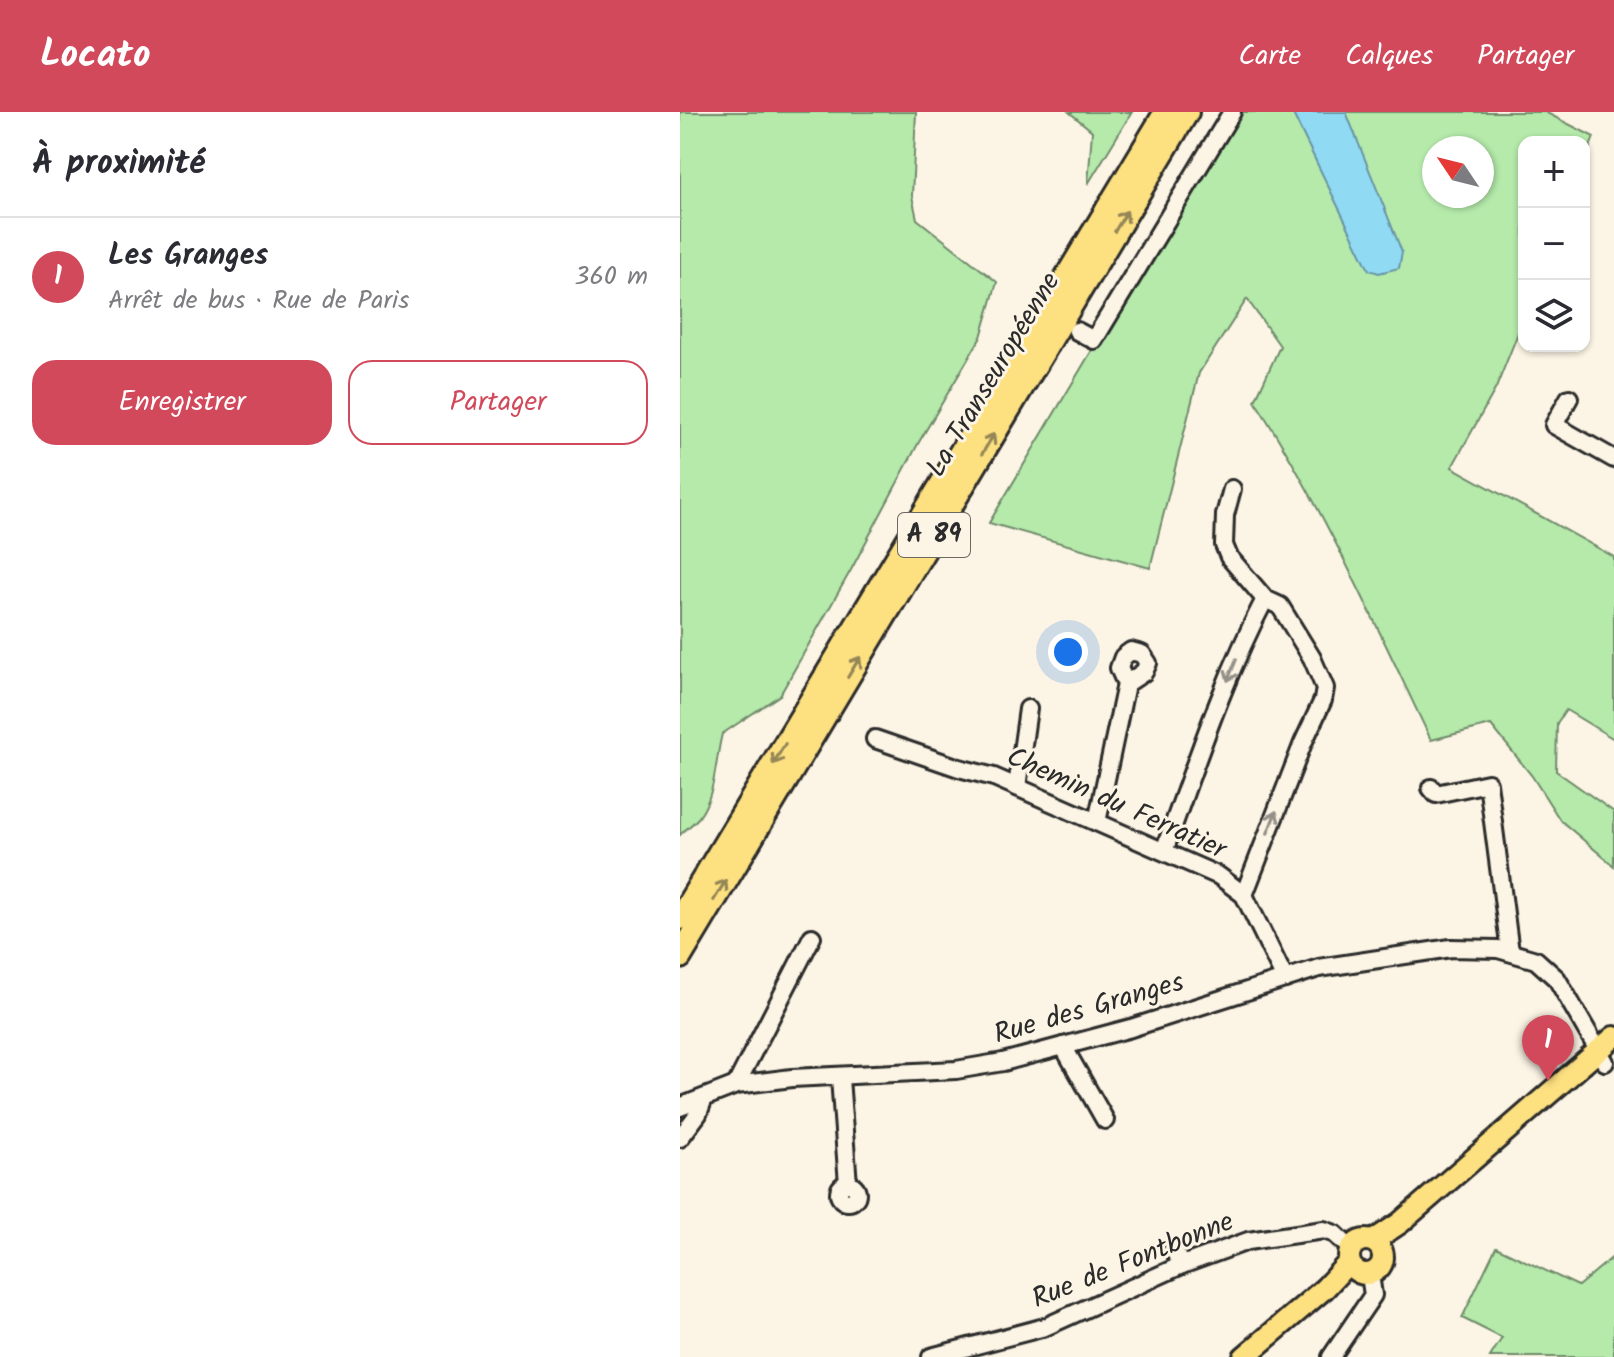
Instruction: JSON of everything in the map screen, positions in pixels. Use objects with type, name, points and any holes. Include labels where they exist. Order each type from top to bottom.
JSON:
[{"type":"highway","name":"La Transeuropéenne","points":[[680,918],[1166,112]]},
{"type":"highway","name":"La Transeuropéenne","points":[[680,957],[1187,112]]},
{"type":"main road","points":[[1378,1246],[1400,1223],[1601,1056],[1614,1037]]},
{"type":"main road","points":[[1357,1264],[1363,1240],[1378,1246]]},
{"type":"main road","points":[[1244,1357],[1357,1264],[1382,1264],[1378,1246]]},
{"type":"street","points":[[1077,331],[1094,340],[1232,112]]},
{"type":"street","points":[[1569,398],[1554,425],[1614,459]]},
{"type":"street","points":[[1232,489],[1225,515],[1224,545],[1229,557],[1265,599],[1280,606],[1312,658],[1325,688],[1323,700],[1244,895]]},
{"type":"street","points":[[1164,851],[1204,739],[1247,634],[1265,599]]},
{"type":"street","points":[[1097,822],[1126,684]]},
{"type":"street","points":[[1017,787],[1028,709]]},
{"type":"street","name":"Chemin du Ferratier","points":[[875,739],[994,777],[1219,876],[1244,895],[1285,979]]},
{"type":"street","points":[[1431,788],[1436,794],[1488,783],[1510,952]]},
{"type":"street","points":[[736,1085],[812,937]]},
{"type":"street","name":"Rue des Granges","points":[[680,1107],[736,1085],[792,1078],[956,1070],[1003,1062],[1131,1028],[1319,968],[1451,948],[1498,949],[1536,960],[1557,979],[1601,1056]]},
{"type":"street","points":[[1063,1046],[1105,1120]]},
{"type":"street","points":[[840,1078],[848,1184]]},
{"type":"street","points":[[680,1138],[698,1114],[704,1098]]},
{"type":"street","name":"Rue de Fontbonne","points":[[931,1357],[1045,1327],[1182,1265],[1248,1241],[1324,1230],[1335,1234],[1357,1264]]},
{"type":"street","points":[[1173,1249],[1182,1265]]},
{"type":"street","points":[[1331,1357],[1373,1295],[1357,1264]]},
{"type":"green space","points":[[680,112],[916,112],[912,196],[917,219],[997,282],[981,337],[919,442],[780,695],[722,734],[705,808],[680,835]]},
{"type":"green space","points":[[1069,112],[1132,112],[1088,184],[1092,131]]},
{"type":"green space","points":[[1234,112],[1545,112],[1594,137],[1590,147],[1590,136],[1518,136],[1518,333],[1496,388],[1452,467],[1614,557],[1614,739],[1566,710],[1557,723],[1556,771],[1614,812],[1614,866],[1560,820],[1532,776],[1491,725],[1431,740],[1327,525],[1255,401],[1280,346],[1247,299],[1199,373],[1150,568],[989,523]]},
{"type":"green space","points":[[1496,1247],[1578,1286],[1614,1256],[1614,1357],[1490,1357],[1502,1338],[1462,1318]]},
{"type":"water","points":[[1292,112],[1346,112],[1402,252],[1399,268],[1379,273],[1369,270]]},
{"type":"place","name":"Les Granges","points":[[1548,1081]]}]
